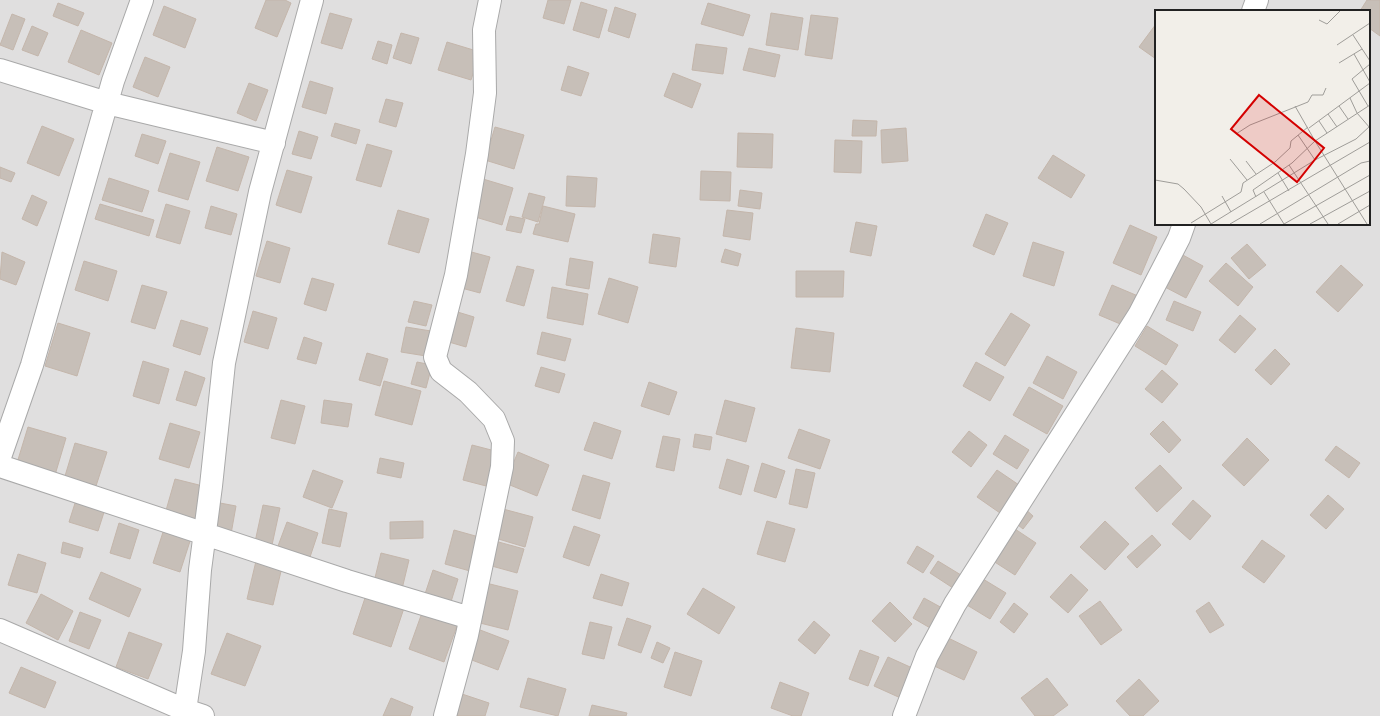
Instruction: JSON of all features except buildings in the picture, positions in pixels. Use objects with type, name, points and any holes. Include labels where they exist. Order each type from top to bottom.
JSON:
[{"type":"street","points":[[0,456],[32,365],[107,103],[142,0]]},
{"type":"street","points":[[0,630],[190,714],[194,651],[205,535],[224,362],[260,192],[312,0]]},
{"type":"street","points":[[445,716],[470,618],[502,467],[503,441],[494,419],[468,392],[441,370],[435,357],[456,275],[477,154],[485,93],[484,30],[490,0]]},
{"type":"street","points":[[1253,10],[1257,0]]},
{"type":"street","points":[[0,70],[107,103],[274,143]]},
{"type":"street","points":[[904,716],[928,656],[955,604],[1140,315],[1179,238],[1184,225]]},
{"type":"street","points":[[0,466],[347,581],[470,618]]},
{"type":"shaded area","points":[[0,0],[1380,0],[1380,716],[0,716]]}]
